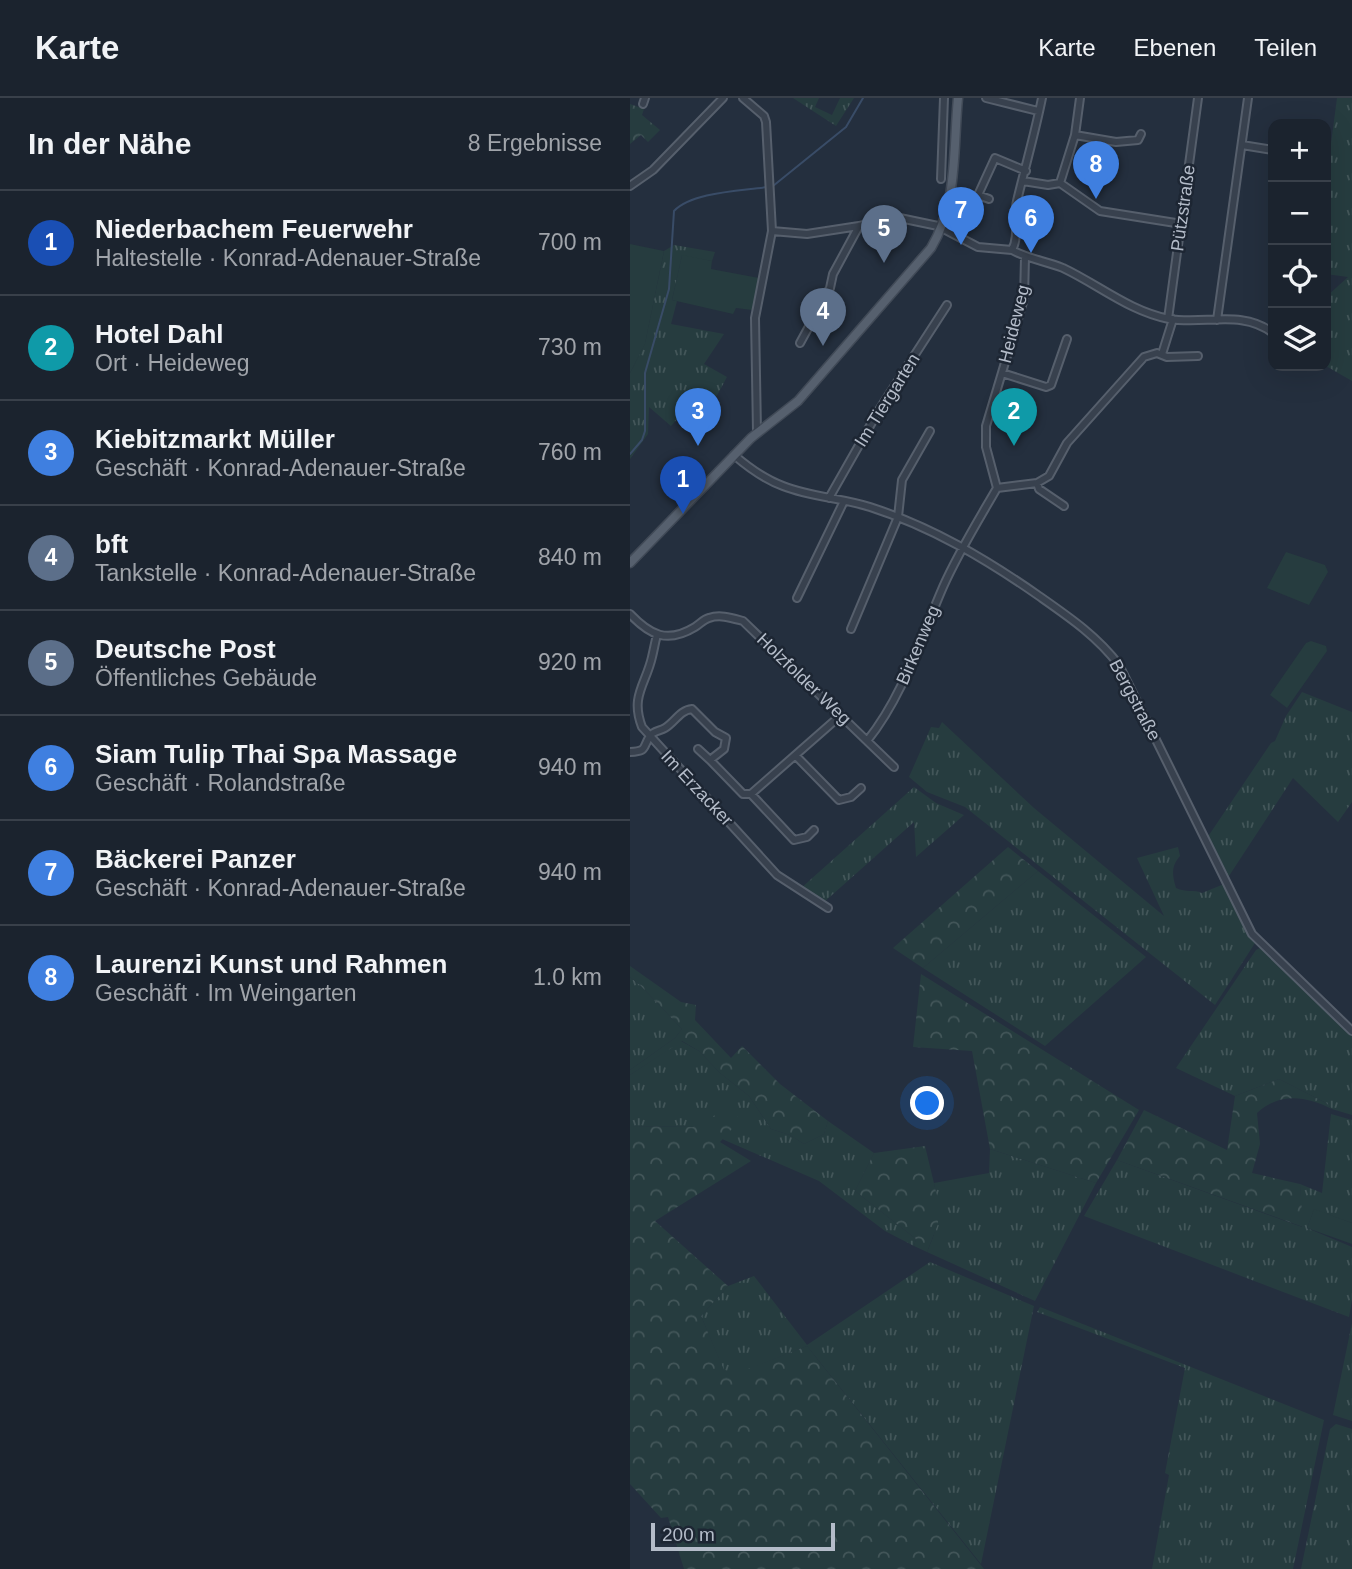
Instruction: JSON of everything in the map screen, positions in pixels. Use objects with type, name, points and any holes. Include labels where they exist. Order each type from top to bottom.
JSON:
[{"type":"main road","points":[[630,563],[757,432],[798,401],[931,248],[942,227],[951,194],[958,101]]},
{"type":"street","points":[[630,186],[653,170],[723,98]]},
{"type":"street","points":[[743,98],[764,116],[766,121],[772,231],[755,318],[757,432]]},
{"type":"street","points":[[941,179],[944,98]]},
{"type":"street","points":[[986,98],[1038,111]]},
{"type":"street","points":[[1012,250],[1016,239],[1016,207],[1042,98]]},
{"type":"street","points":[[1060,183],[1075,135],[1080,98]]},
{"type":"street","name":"Pützstraße","points":[[1162,354],[1171,319],[1198,98]]},
{"type":"street","points":[[1217,320],[1248,98]]},
{"type":"street","points":[[1075,135],[1123,142],[1138,140],[1141,134]]},
{"type":"street","points":[[1242,145],[1268,149]]},
{"type":"street","points":[[989,199],[978,195],[995,158],[1026,171]]},
{"type":"street","points":[[1023,181],[1048,185],[1060,183],[1100,211],[1182,224]]},
{"type":"street","points":[[772,231],[807,234],[895,218],[942,227],[978,247],[1012,250],[1025,257],[1062,268],[1135,308],[1171,319],[1244,319],[1259,323],[1268,329]]},
{"type":"street","points":[[800,343],[859,226]]},
{"type":"street","name":"Heideweg","points":[[997,488],[986,447],[986,426],[1024,299],[1025,257]]},
{"type":"street","name":"Im Tiergarten","points":[[829,498],[879,410],[947,305]]},
{"type":"street","points":[[1002,373],[1046,387],[1051,386],[1067,339]]},
{"type":"street","points":[[963,546],[997,488],[1037,483],[1052,472],[1068,443],[1138,362],[1152,354],[1167,357],[1198,356]]},
{"type":"street","points":[[851,629],[898,517],[902,480],[930,431]]},
{"type":"street","name":"Bergstraße","points":[[734,455],[761,476],[783,487],[898,517],[963,546],[1087,631],[1119,665],[1252,934],[1352,1031]]},
{"type":"street","points":[[1037,483],[1039,489],[1064,506]]},
{"type":"street","points":[[797,598],[844,501]]},
{"type":"street","name":"Birkenweg","points":[[867,741],[882,722],[903,683],[963,546]]},
{"type":"street","points":[[630,614],[651,633],[657,635]]},
{"type":"street","name":"Holzfolder Weg","points":[[657,635],[680,634],[708,618],[723,616],[743,621],[894,767]]},
{"type":"street","name":"Im Erzacker","points":[[657,635],[652,657],[637,696],[638,718],[649,737],[777,875],[828,908]]},
{"type":"street","points":[[630,752],[642,751],[647,746],[649,737],[663,730],[684,711],[692,709],[715,732],[726,738],[724,748],[710,760]]},
{"type":"street","points":[[698,748],[743,794],[751,794],[841,715]]},
{"type":"street","points":[[796,756],[839,800],[851,797],[861,788]]},
{"type":"street","points":[[751,794],[794,840],[807,837],[814,830]]},
{"type":"green space","points":[[793,98],[819,98],[815,107],[832,115],[840,98],[854,98],[836,126]]},
{"type":"green space","points":[[1337,98],[1352,98],[1352,381],[1331,369],[1331,292],[1348,277],[1331,275],[1331,143]]},
{"type":"green space","points":[[630,104],[644,109],[642,115],[660,130],[648,142],[641,135],[630,144]]},
{"type":"green space","points":[[630,244],[664,251],[645,344],[630,373]]},
{"type":"green space","points":[[674,245],[715,252],[712,261],[682,256],[672,300],[677,301],[671,324],[724,334],[704,364],[727,377],[708,412],[692,403],[671,426],[649,407],[648,434],[630,459],[630,373],[645,343],[664,251]]},
{"type":"green space","points":[[682,255],[712,261],[711,269],[759,278],[752,310],[736,308],[733,314],[672,300]]},
{"type":"green space","points":[[1286,552],[1325,565],[1328,572],[1309,605],[1267,588]]},
{"type":"green space","points":[[1311,641],[1326,646],[1327,651],[1287,708],[1270,695],[1306,643]]},
{"type":"green space","points":[[1302,692],[1352,712],[1352,802],[1338,822],[1293,778],[1227,879],[1207,838],[1271,743],[1275,741],[1286,716]]},
{"type":"green space","points":[[942,722],[1034,808],[1164,916],[1137,858],[1178,847],[1180,856],[1173,871],[1176,888],[1202,893],[1224,884],[1255,943],[1215,1005],[965,807],[927,792],[909,777],[931,727],[939,728]]},
{"type":"green space","points":[[914,787],[936,803],[964,815],[916,857],[914,822],[823,903],[800,889]]},
{"type":"green space","points":[[1008,847],[1038,871],[923,968],[893,948]]},
{"type":"green space","points":[[1038,871],[1146,957],[1045,1046],[923,968]]},
{"type":"green space","points":[[1260,948],[1352,1033],[1352,1115],[1332,1109],[1326,1103],[1279,1079],[1235,1096],[1176,1068],[1256,950]]},
{"type":"green space","points":[[630,966],[681,1002],[696,1005],[695,1020],[731,1058],[742,1046],[780,1084],[828,1121],[824,1134],[804,1144],[790,1135],[771,1129],[749,1096],[720,1073],[699,1051],[682,1041],[630,1075],[630,1070],[675,1038],[682,1029],[630,977]]},
{"type":"green space","points":[[921,974],[1139,1110],[1096,1183],[990,1149],[972,1051],[913,1047]]},
{"type":"green space","points":[[630,977],[682,1029],[675,1038],[630,1070]]},
{"type":"green space","points":[[681,1041],[699,1051],[720,1073],[749,1096],[771,1129],[790,1135],[804,1144],[824,1134],[828,1121],[874,1153],[855,1191],[916,1239],[914,1246],[885,1231],[819,1181],[722,1139],[739,1120],[693,1127],[630,1126],[630,1075]]},
{"type":"green space","points":[[1279,1079],[1326,1103],[1332,1109],[1313,1101],[1293,1098],[1275,1102],[1257,1113],[1260,1144],[1252,1173],[1300,1184],[1303,1227],[1117,1160],[1144,1110],[1227,1150],[1235,1096]]},
{"type":"green space","points":[[730,1107],[740,1120],[720,1142],[751,1161],[655,1221],[728,1286],[701,1316],[727,1377],[807,1346],[984,1569],[684,1569],[668,1517],[661,1518],[630,1484],[630,1126],[693,1127]]},
{"type":"green space","points":[[1331,1114],[1352,1120],[1352,1223],[1314,1210],[1307,1228],[1352,1247],[1352,1300],[1349,1317],[1084,1216],[1117,1160],[1302,1227],[1300,1184],[1322,1193]]},
{"type":"green space","points":[[925,1146],[938,1200],[938,1224],[927,1252],[914,1246],[916,1239],[855,1191],[874,1153]]},
{"type":"green space","points":[[990,1149],[1096,1183],[1035,1301],[927,1252],[938,1219],[934,1183],[989,1173]]},
{"type":"green space","points":[[1314,1209],[1352,1223],[1352,1244],[1307,1228]]},
{"type":"green space","points":[[930,1262],[1034,1306],[981,1564],[807,1346],[727,1378],[701,1316],[728,1286],[754,1276],[807,1345]]},
{"type":"green space","points":[[1040,1307],[1324,1420],[1293,1569],[1152,1569],[1169,1475],[1165,1473],[1185,1368],[1037,1312]]},
{"type":"green space","points":[[1352,1323],[1352,1421],[1333,1415]]},
{"type":"green space","points":[[1336,1424],[1352,1429],[1352,1569],[1301,1569],[1330,1429]]},
{"type":"waterway","points":[[773,186],[846,127],[863,98]]},
{"type":"waterway","points":[[630,454],[642,440],[645,431],[645,373],[669,289],[674,211],[704,196],[767,187]]},
{"type":"place","name":"Laurenzi Kunst und Rahmen","points":[[1096,199]]},
{"type":"place","name":"Bäckerei Panzer","points":[[961,245]]},
{"type":"place","name":"Siam Tulip Thai Spa Massage","points":[[1031,253]]},
{"type":"place","name":"Deutsche Post","points":[[884,263]]},
{"type":"place","name":"bft","points":[[823,346]]},
{"type":"place","name":"Kiebitzmarkt Müller","points":[[698,446]]},
{"type":"place","name":"Hotel Dahl","points":[[1014,446]]},
{"type":"place","name":"Niederbachem Feuerwehr","points":[[683,514]]}]
